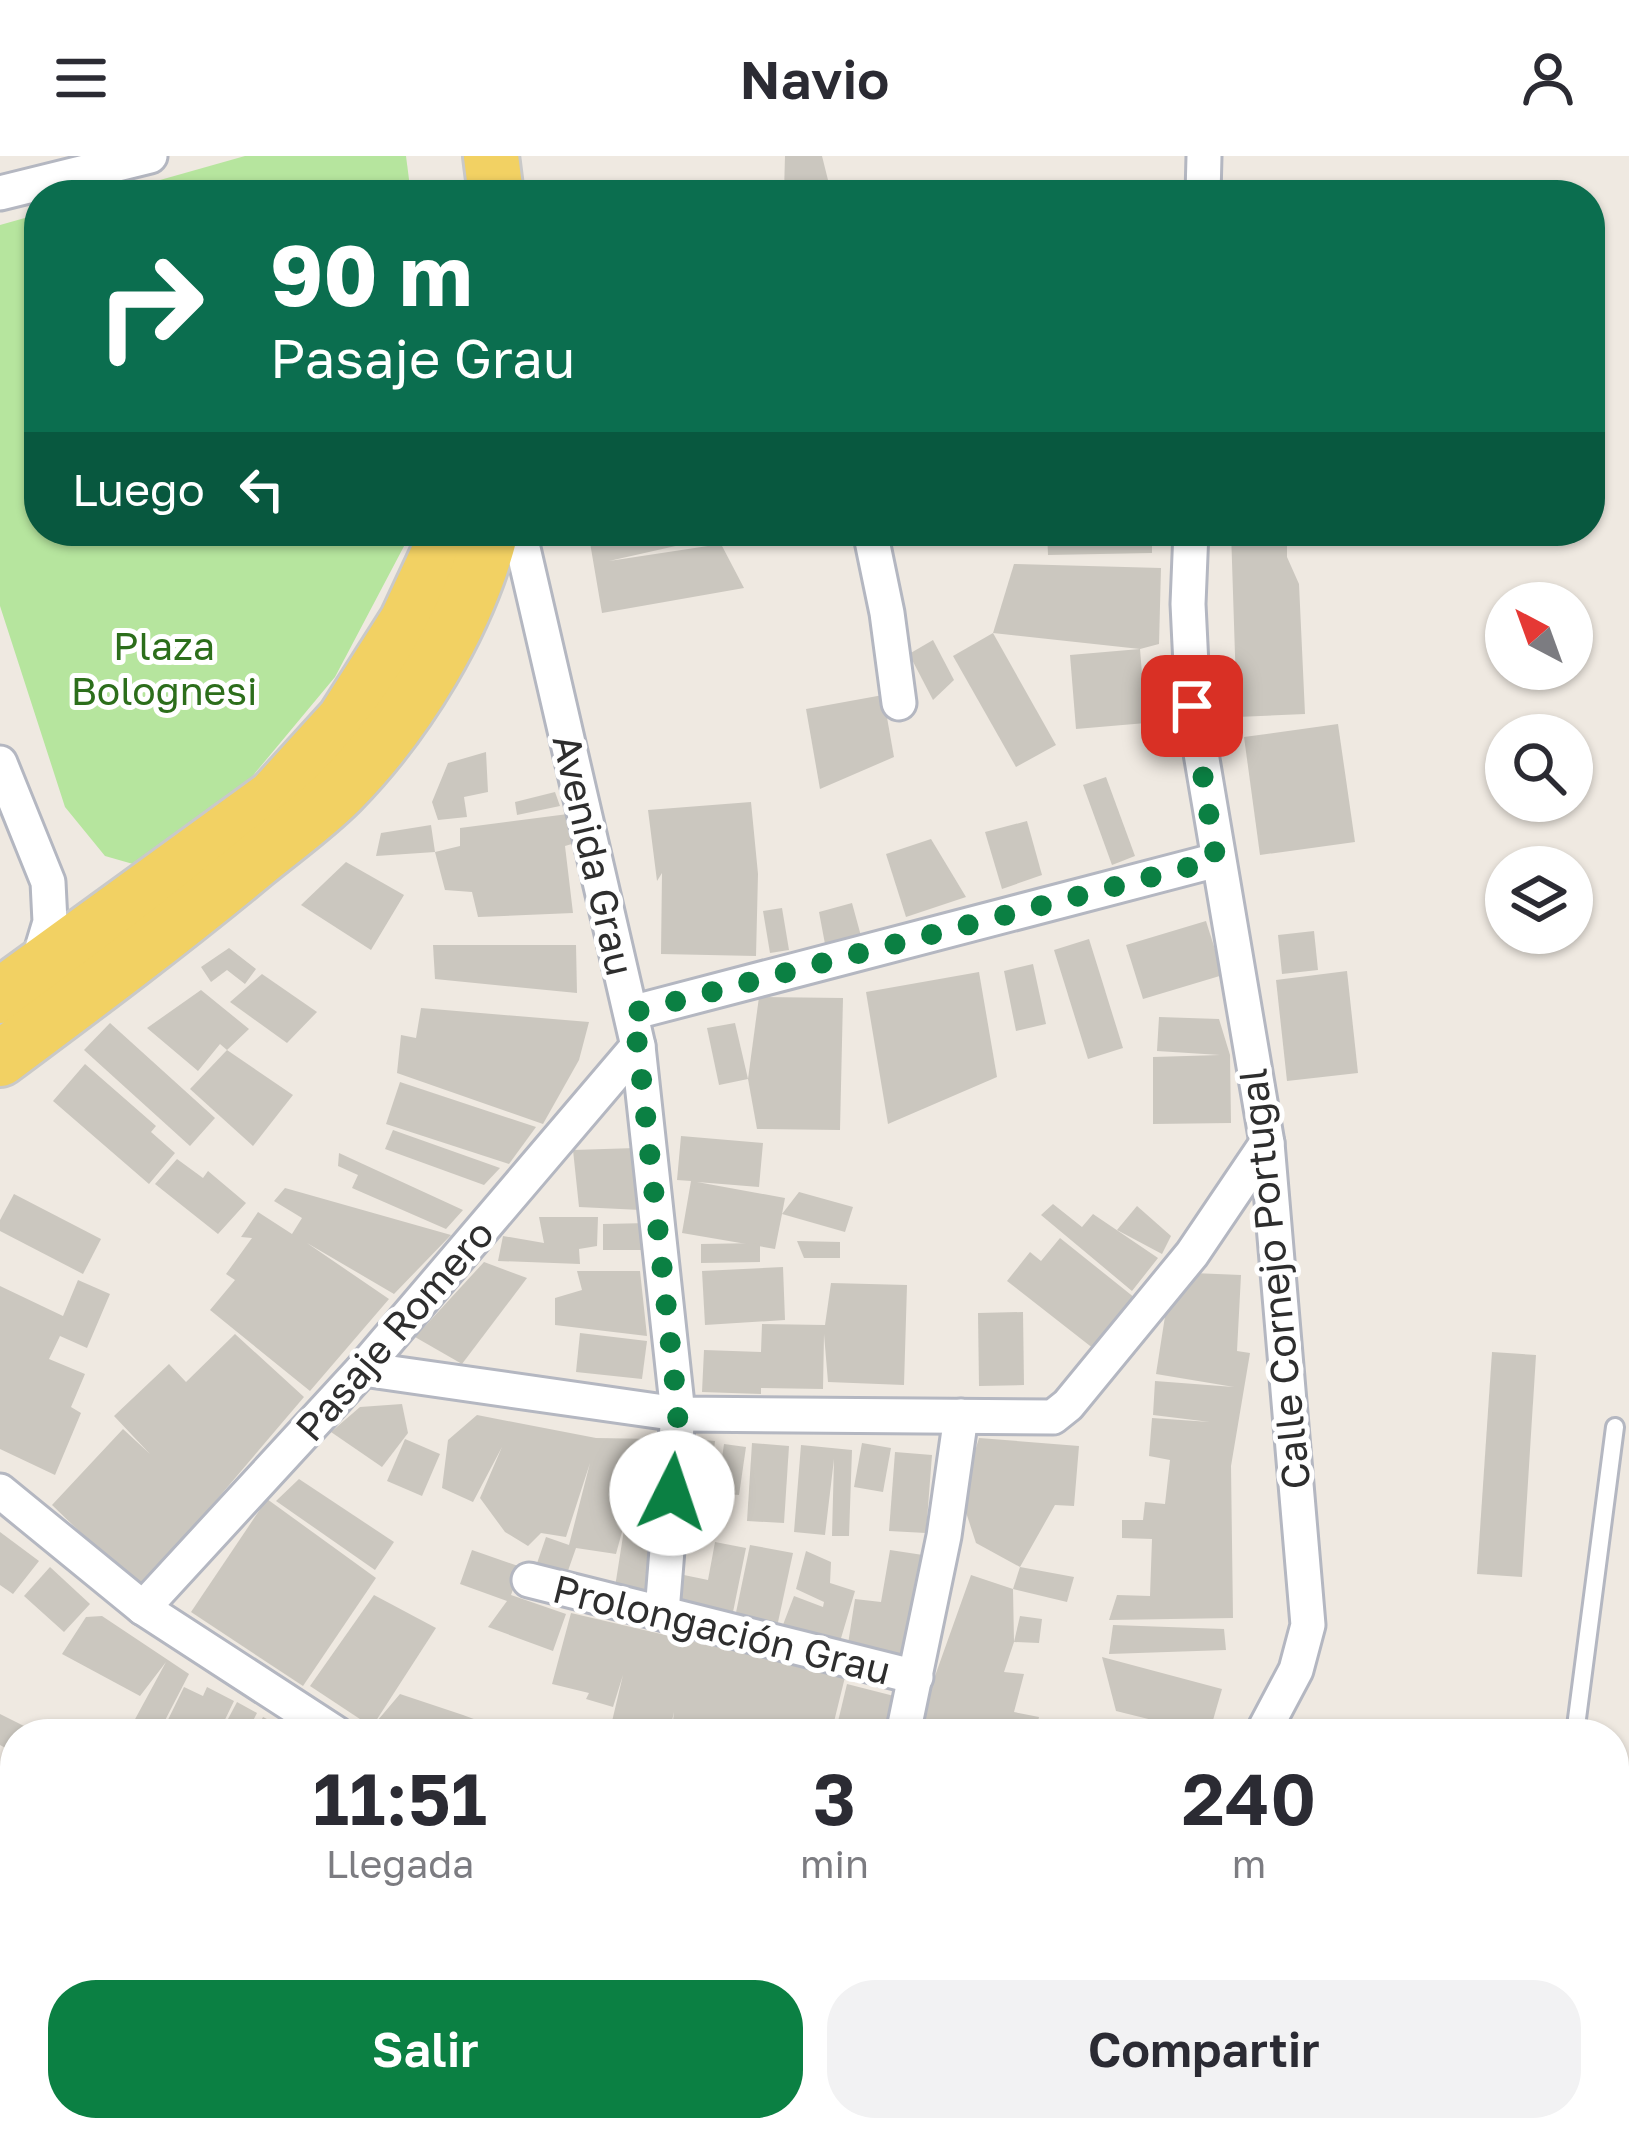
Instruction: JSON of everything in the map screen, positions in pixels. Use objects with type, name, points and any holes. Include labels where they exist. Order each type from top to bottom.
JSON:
[{"type":"main road","points":[[18,984],[274,797],[344,720],[406,621],[442,546]]},
{"type":"main road","points":[[0,1059],[167,935],[339,792],[380,744],[441,657],[487,546]]},
{"type":"street","points":[[53,180],[150,156]]},
{"type":"street","name":"Avenida Grau","points":[[522,546],[635,1029],[678,1414],[662,1612]]},
{"type":"street","points":[[872,546],[887,613],[898,703]]},
{"type":"street","name":"Calle Cornejo Portugal","points":[[1190,546],[1192,706],[1267,1143],[1307,1625],[1296,1670],[1270,1719]]},
{"type":"street","points":[[0,763],[49,882],[50,922],[18,984],[0,1047]]},
{"type":"street","points":[[635,1029],[1216,860]]},
{"type":"street","name":"Pasaje Romero","points":[[143,1608],[363,1369],[635,1029]]},
{"type":"street","points":[[363,1369],[678,1414],[1053,1417],[1068,1405],[1192,1254],[1267,1143]]},
{"type":"street","points":[[906,1719],[944,1536],[962,1416]]},
{"type":"street","points":[[0,1491],[143,1608],[314,1719]]},
{"type":"street","name":"Prolongación Grau","points":[[529,1580],[916,1677]]},
{"type":"lane","points":[[1577,1719],[1615,1426]]},
{"type":"green space","points":[[245,156],[406,156],[409,180],[160,180]]},
{"type":"green space","name":"Plaza Bolognesi","points":[[24,218],[24,546],[404,546],[335,677],[226,808],[147,868],[105,856],[65,807],[0,606],[0,225]]},
{"type":"building","points":[[785,156],[822,156],[828,180],[784,180]]},
{"type":"building","points":[[591,546],[676,546],[609,561],[722,546],[744,588],[602,613]]},
{"type":"building","points":[[1048,546],[1152,546],[1152,553],[1048,555]]},
{"type":"building","points":[[1231,546],[1287,546],[1299,584],[1305,714],[1237,717]]},
{"type":"building","points":[[1014,564],[1161,568],[1159,644],[1140,649],[993,633]]},
{"type":"building","points":[[993,633],[1056,745],[1016,767],[953,656]]},
{"type":"building","points":[[933,640],[954,680],[933,700],[909,654]]},
{"type":"building","points":[[1140,649],[1146,723],[1076,729],[1070,655]]},
{"type":"building","points":[[883,695],[894,757],[820,789],[806,709]]},
{"type":"building","points":[[1338,724],[1355,842],[1260,855],[1244,737]]},
{"type":"building","points":[[486,752],[488,792],[464,797],[467,817],[438,820],[432,802],[448,763]]},
{"type":"building","points":[[1106,777],[1135,856],[1112,865],[1083,785]]},
{"type":"building","points":[[555,792],[560,806],[517,815],[515,802]]},
{"type":"building","points":[[751,802],[758,874],[756,956],[661,954],[662,873],[657,881],[648,810]]},
{"type":"building","points":[[568,814],[575,843],[565,846],[573,913],[478,917],[472,892],[445,890],[435,852],[460,846],[460,828]]},
{"type":"building","points":[[1027,821],[1042,875],[1002,889],[985,832]]},
{"type":"building","points":[[431,825],[435,852],[376,856],[381,833]]},
{"type":"building","points":[[931,839],[966,897],[906,917],[886,854]]},
{"type":"building","points":[[346,862],[404,895],[371,950],[301,905]]},
{"type":"building","points":[[852,903],[861,936],[825,944],[819,912]]},
{"type":"building","points":[[782,908],[789,950],[770,953],[763,911]]},
{"type":"building","points":[[1206,921],[1223,975],[1143,999],[1126,945]]},
{"type":"building","points":[[1314,931],[1318,970],[1282,974],[1278,935]]},
{"type":"building","points":[[1089,939],[1123,1048],[1088,1059],[1054,950]]},
{"type":"building","points":[[433,945],[576,945],[577,993],[435,979]]},
{"type":"building","points":[[229,948],[256,969],[245,984],[227,970],[211,982],[201,967]]},
{"type":"building","points":[[1033,964],[1046,1024],[1016,1031],[1004,971]]},
{"type":"building","points":[[1347,971],[1358,1073],[1287,1081],[1276,980]]},
{"type":"building","points":[[979,972],[997,1077],[888,1124],[866,992]]},
{"type":"building","points":[[262,974],[317,1012],[287,1043],[230,1002]]},
{"type":"building","points":[[201,990],[249,1029],[227,1050],[220,1044],[198,1071],[147,1028]]},
{"type":"building","points":[[759,997],[843,998],[840,1130],[757,1129],[748,1079]]},
{"type":"building","points":[[421,1008],[589,1022],[579,1060],[543,1124],[397,1073],[401,1035],[416,1038]]},
{"type":"building","points":[[1159,1017],[1219,1019],[1230,1055],[1231,1123],[1153,1124],[1153,1057],[1220,1055],[1157,1051]]},
{"type":"building","points":[[110,1023],[215,1118],[190,1146],[84,1050]]},
{"type":"building","points":[[735,1023],[748,1079],[719,1085],[707,1028]]},
{"type":"building","points":[[227,1050],[293,1095],[253,1146],[190,1089]]},
{"type":"building","points":[[85,1064],[156,1126],[151,1132],[175,1153],[149,1184],[53,1101]]},
{"type":"building","points":[[400,1082],[536,1127],[509,1164],[386,1124]]},
{"type":"building","points":[[393,1130],[500,1168],[484,1185],[385,1149]]},
{"type":"building","points":[[681,1136],[763,1143],[759,1187],[697,1182],[785,1198],[775,1249],[682,1233],[691,1181],[677,1180]]},
{"type":"building","points":[[636,1148],[641,1210],[579,1207],[573,1150]]},
{"type":"building","points":[[339,1153],[463,1210],[446,1229],[352,1188],[358,1175],[338,1166]]},
{"type":"building","points":[[177,1159],[203,1178],[208,1171],[246,1203],[218,1234],[155,1184]]},
{"type":"building","points":[[285,1188],[451,1235],[394,1294],[307,1243],[389,1299],[310,1391],[210,1310],[235,1280],[226,1274],[252,1238],[241,1237],[258,1212],[292,1234],[302,1218],[274,1201]]},
{"type":"building","points":[[799,1192],[853,1207],[845,1232],[782,1214]]},
{"type":"building","points":[[14,1194],[101,1239],[83,1274],[0,1231],[0,1220]]},
{"type":"building","points":[[1053,1204],[1082,1227],[1093,1214],[1158,1258],[1132,1291],[1041,1215]]},
{"type":"building","points":[[1137,1206],[1171,1236],[1162,1254],[1117,1230]]},
{"type":"building","points":[[539,1217],[598,1217],[597,1246],[579,1249],[580,1264],[498,1261],[503,1236],[544,1243]]},
{"type":"building","points":[[649,1223],[649,1250],[603,1250],[603,1224]]},
{"type":"building","points":[[1060,1238],[1135,1298],[1094,1349],[1007,1281],[1030,1252],[1041,1261]]},
{"type":"building","points":[[797,1241],[840,1242],[840,1258],[804,1258]]},
{"type":"building","points":[[760,1243],[760,1262],[701,1263],[701,1244]]},
{"type":"building","points":[[484,1262],[527,1278],[462,1364],[415,1337]]},
{"type":"building","points":[[783,1267],[785,1320],[705,1325],[702,1271]]},
{"type":"building","points":[[577,1271],[640,1271],[647,1336],[555,1325],[555,1298],[582,1290]]},
{"type":"building","points":[[1193,1273],[1241,1275],[1237,1351],[1250,1353],[1231,1466],[1233,1618],[1109,1620],[1117,1595],[1150,1596],[1152,1539],[1122,1538],[1122,1520],[1143,1520],[1145,1502],[1165,1504],[1170,1460],[1149,1456],[1152,1418],[1210,1422],[1153,1415],[1155,1381],[1234,1387],[1156,1374],[1166,1310]]},
{"type":"building","points":[[78,1280],[110,1294],[87,1348],[60,1336],[49,1359],[85,1374],[71,1407],[81,1413],[55,1475],[0,1449],[0,1286],[63,1316]]},
{"type":"building","points":[[831,1283],[907,1285],[904,1385],[828,1382],[824,1334],[823,1389],[702,1392],[704,1350],[761,1352],[762,1324],[825,1325]]},
{"type":"building","points":[[1023,1312],[1024,1385],[979,1386],[978,1313]]},
{"type":"building","points":[[580,1333],[647,1341],[642,1379],[576,1372]]},
{"type":"building","points":[[235,1334],[304,1397],[140,1590],[52,1505],[123,1429],[150,1454],[114,1416],[169,1364],[186,1382]]},
{"type":"building","points":[[1492,1352],[1536,1355],[1522,1577],[1477,1574]]},
{"type":"building","points":[[402,1404],[408,1433],[382,1467],[331,1432],[360,1407]]},
{"type":"building","points":[[477,1415],[596,1438],[657,1439],[650,1514],[623,1516],[616,1554],[576,1548],[563,1585],[533,1575],[546,1537],[569,1545],[590,1463],[566,1537],[541,1533],[528,1546],[505,1532],[480,1498],[502,1447],[473,1502],[442,1488],[448,1440]]},
{"type":"building","points":[[979,1438],[1079,1446],[1074,1506],[1055,1505],[1020,1567],[976,1543],[961,1497]]},
{"type":"building","points":[[405,1439],[440,1454],[422,1496],[387,1481]]},
{"type":"building","points":[[691,1439],[715,1441],[705,1519],[682,1517]]},
{"type":"building","points":[[752,1443],[789,1446],[784,1523],[747,1521]]},
{"type":"building","points":[[862,1443],[891,1448],[883,1492],[854,1487]]},
{"type":"building","points":[[724,1444],[746,1447],[739,1495],[717,1493]]},
{"type":"building","points":[[801,1445],[852,1450],[849,1536],[832,1536],[834,1459],[825,1535],[794,1532]]},
{"type":"building","points":[[895,1452],[932,1455],[926,1533],[889,1531]]},
{"type":"building","points":[[299,1479],[394,1542],[375,1570],[276,1501]]},
{"type":"building","points":[[267,1499],[376,1578],[303,1686],[191,1612]]},
{"type":"building","points":[[626,1517],[657,1522],[646,1592],[615,1587]]},
{"type":"building","points":[[0,1532],[39,1561],[13,1594],[0,1585]]},
{"type":"building","points":[[715,1542],[746,1548],[732,1617],[673,1607],[679,1574],[708,1580]]},
{"type":"building","points":[[750,1545],[793,1553],[775,1636],[733,1627]]},
{"type":"building","points":[[472,1550],[521,1567],[511,1595],[566,1614],[553,1651],[488,1627],[507,1601],[460,1584]]},
{"type":"building","points":[[890,1550],[923,1555],[907,1661],[848,1644],[855,1599],[881,1602]]},
{"type":"building","points":[[806,1551],[831,1562],[830,1583],[855,1591],[839,1645],[781,1630],[794,1596],[823,1607],[824,1602],[796,1589]]},
{"type":"building","points":[[50,1567],[90,1604],[64,1632],[24,1596]]},
{"type":"building","points":[[1020,1567],[1074,1577],[1067,1602],[1013,1589]]},
{"type":"building","points":[[971,1575],[1013,1589],[1014,1642],[1004,1672],[1024,1674],[1014,1712],[1039,1719],[925,1719],[930,1690]]},
{"type":"building","points":[[374,1595],[436,1628],[377,1719],[360,1719],[310,1686]]},
{"type":"building","points":[[571,1613],[845,1677],[835,1719],[673,1719],[674,1712],[672,1719],[613,1719],[623,1675],[613,1707],[586,1699],[589,1693],[552,1684]]},
{"type":"building","points":[[102,1616],[189,1674],[166,1719],[135,1719],[166,1662],[140,1696],[62,1654],[86,1617]]},
{"type":"building","points":[[1020,1616],[1042,1619],[1039,1643],[1014,1642]]},
{"type":"building","points":[[1113,1625],[1224,1629],[1226,1650],[1109,1654]]},
{"type":"building","points":[[1102,1657],[1222,1689],[1213,1719],[1148,1719],[1116,1711]]},
{"type":"building","points":[[847,1684],[894,1696],[889,1719],[839,1719]]},
{"type":"building","points":[[184,1687],[203,1696],[207,1687],[234,1701],[225,1719],[168,1719]]},
{"type":"building","points":[[400,1694],[472,1719],[460,1719],[379,1719]]},
{"type":"building","points":[[237,1702],[257,1713],[254,1719],[228,1719]]},
{"type":"route","points":[[672,1493],[678,1414],[631,1013],[1216,860],[1192,706]]}]
